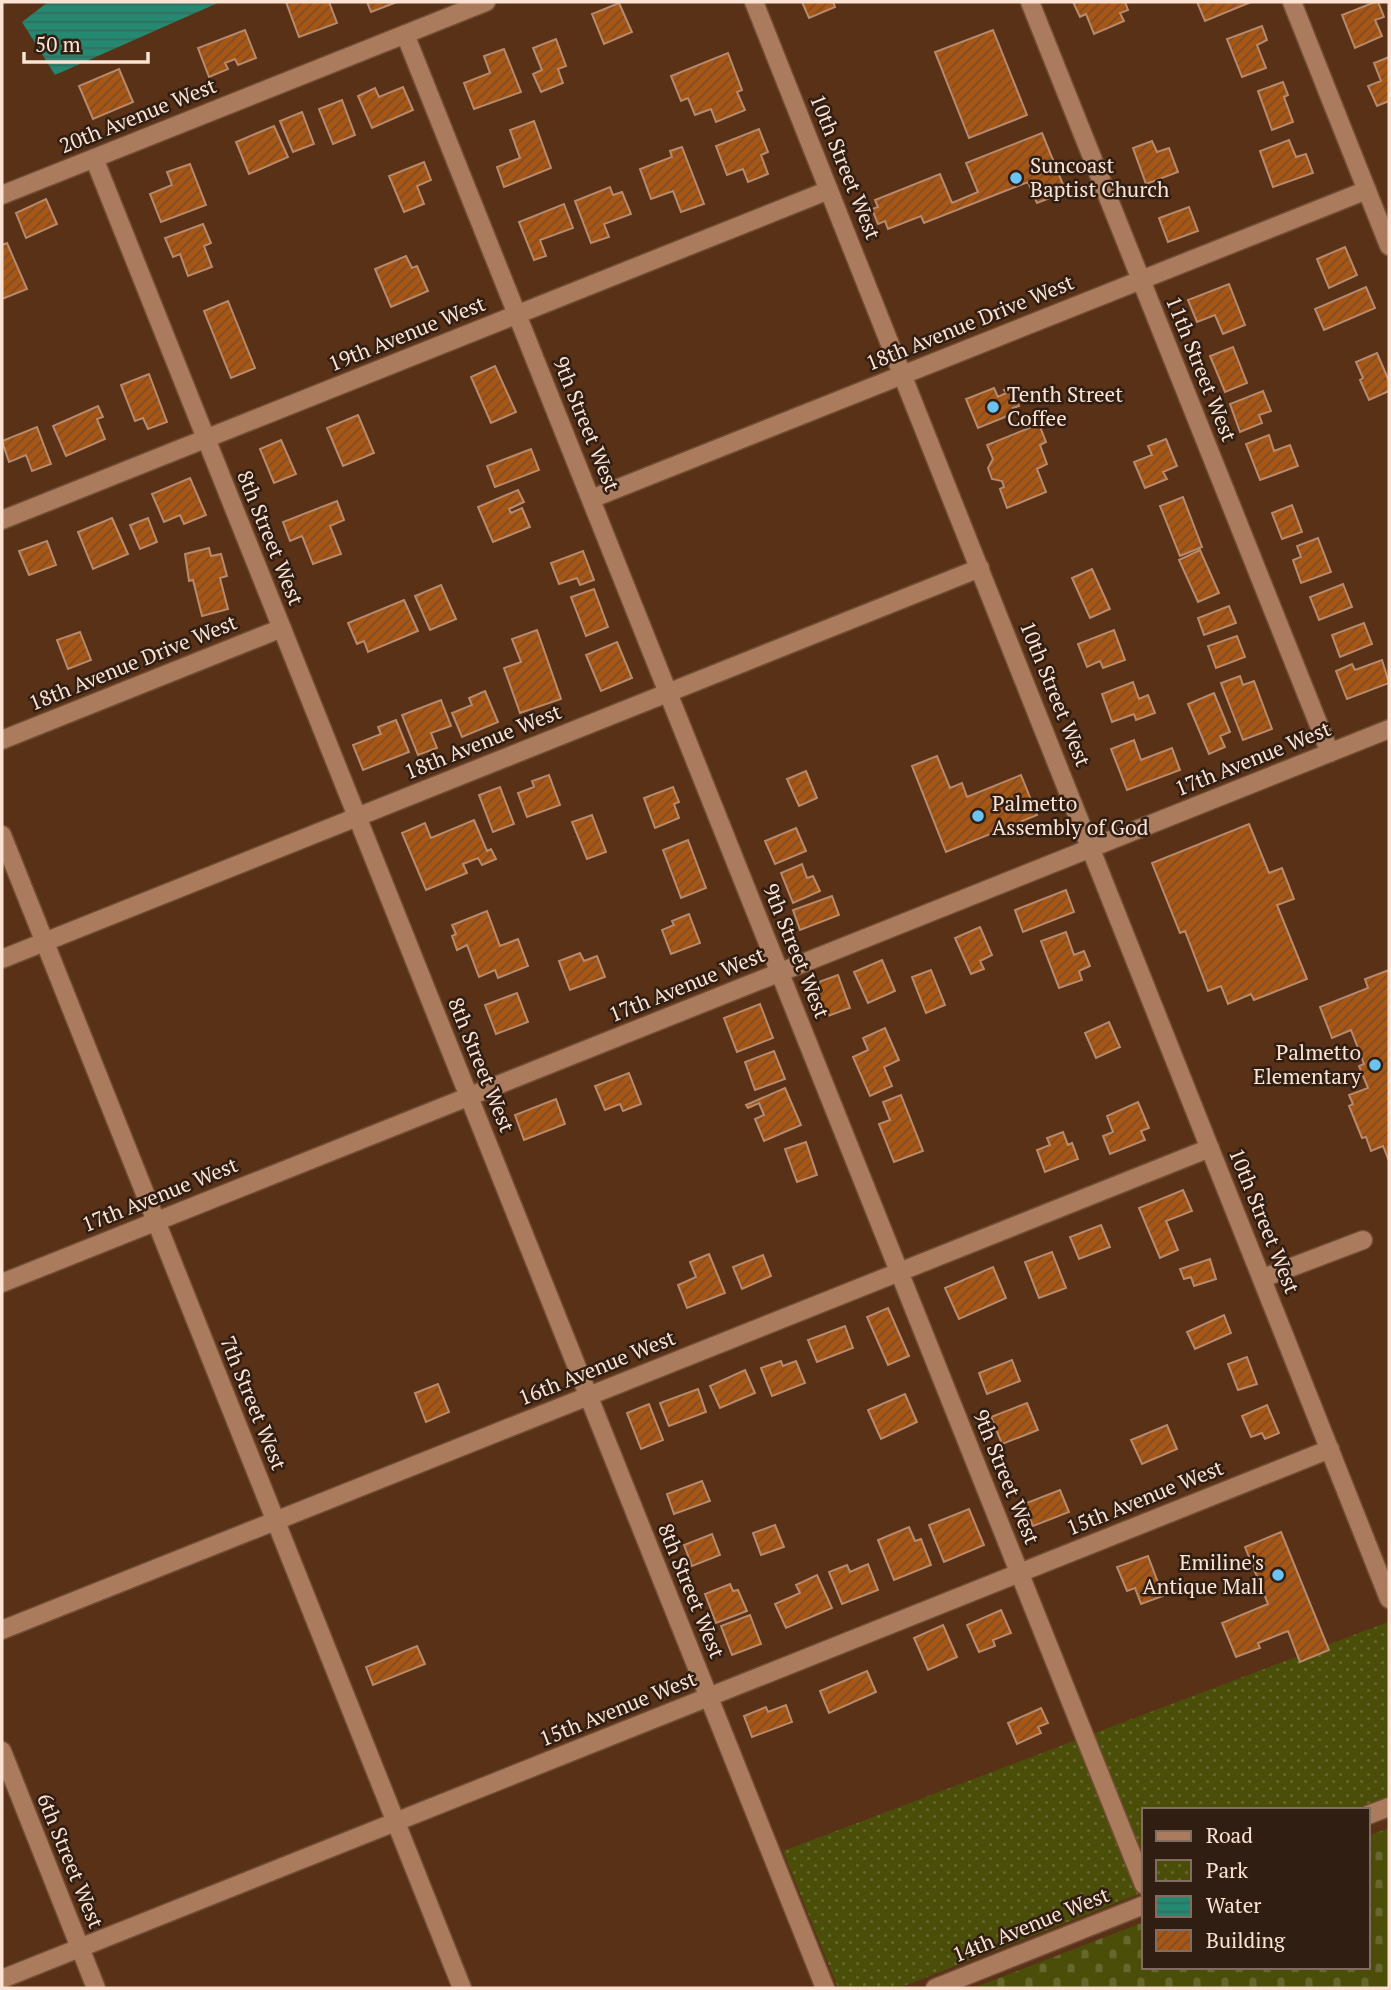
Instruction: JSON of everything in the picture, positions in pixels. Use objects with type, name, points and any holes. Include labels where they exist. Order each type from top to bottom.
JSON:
[{"type":"street","name":"20th Avenue West","points":[[2,195],[486,2]]},
{"type":"street","name":"10th Street West","points":[[754,2],[1389,1599]]},
{"type":"street","name":"11th Street West","points":[[1030,2],[1330,753]]},
{"type":"street","points":[[1292,2],[1389,246]]},
{"type":"street","name":"9th Street West","points":[[405,34],[1142,1880]]},
{"type":"street","name":"8th Street West","points":[[94,158],[825,1988]]},
{"type":"street","name":"19th Avenue West","points":[[2,520],[829,190]]},
{"type":"street","name":"18th Avenue Drive West","points":[[591,499],[1367,190]]},
{"type":"street","name":"18th Avenue West","points":[[2,959],[980,568]]},
{"type":"street","name":"18th Avenue Drive West","points":[[2,740],[282,628]]},
{"type":"street","name":"17th Avenue West","points":[[2,1283],[1389,729]]},
{"type":"street","name":"7th Street West","points":[[2,835],[462,1988]]},
{"type":"street","name":"16th Avenue West","points":[[2,1630],[1210,1148]]},
{"type":"street","points":[[1263,1278],[1363,1240]]},
{"type":"street","name":"15th Avenue West","points":[[2,1979],[1330,1449]]},
{"type":"street","name":"6th Street West","points":[[2,1751],[96,1988]]},
{"type":"street","points":[[1370,1814],[1389,1807]]},
{"type":"street","name":"14th Avenue West","points":[[935,1988],[1142,1906]]},
{"type":"green space","points":[[1388,1622],[1389,1797],[1361,1808],[1142,1808],[1142,1893],[899,1988],[838,1988],[783,1851]]},
{"type":"green space","points":[[1389,1828],[1389,1988],[973,1988],[1142,1923],[1142,1969],[1370,1969],[1370,1835]]},
{"type":"water","points":[[48,2],[220,2],[55,75],[22,22]]},
{"type":"building","points":[[286,2],[329,2],[337,23],[299,37]]},
{"type":"building","points":[[367,2],[397,2],[371,12]]},
{"type":"building","points":[[802,2],[833,2],[835,7],[809,18]]},
{"type":"building","points":[[1073,2],[1125,2],[1128,10],[1120,13],[1124,21],[1094,34],[1086,14],[1080,17]]},
{"type":"building","points":[[1197,2],[1251,2],[1205,21]]},
{"type":"building","points":[[1378,2],[1384,17],[1375,20],[1382,36],[1355,48],[1342,15]]},
{"type":"building","points":[[619,3],[632,32],[604,44],[592,14]]},
{"type":"building","points":[[1262,26],[1267,40],[1257,45],[1266,68],[1242,77],[1227,39]]},
{"type":"building","points":[[245,30],[256,58],[238,65],[235,59],[225,63],[228,69],[209,77],[198,48]]},
{"type":"building","points":[[993,30],[1027,115],[969,138],[935,52]]},
{"type":"building","points":[[556,39],[566,66],[558,69],[563,83],[541,92],[533,74],[542,70],[533,48]]},
{"type":"building","points":[[504,49],[521,92],[474,109],[464,83],[490,73],[484,56]]},
{"type":"building","points":[[728,53],[742,90],[737,92],[745,110],[716,122],[711,109],[695,115],[688,98],[681,101],[671,76]]},
{"type":"building","points":[[1389,57],[1389,101],[1377,106],[1368,86],[1381,81],[1374,63]]},
{"type":"building","points":[[119,69],[133,102],[93,119],[79,86]]},
{"type":"building","points":[[1283,82],[1288,95],[1284,97],[1293,122],[1272,130],[1258,91]]},
{"type":"building","points":[[403,87],[413,110],[372,128],[358,96],[375,88],[379,97]]},
{"type":"building","points":[[342,100],[355,135],[333,144],[319,109]]},
{"type":"building","points":[[302,112],[314,144],[293,152],[280,121]]},
{"type":"building","points":[[534,121],[551,168],[504,187],[497,167],[520,158],[510,130]]},
{"type":"building","points":[[274,126],[288,157],[249,174],[236,142]]},
{"type":"building","points":[[759,129],[768,152],[761,155],[768,174],[748,182],[743,169],[727,175],[716,146]]},
{"type":"building","name":"Suncoast Baptist Church","points":[[1042,133],[1066,192],[1037,203],[1028,182],[924,223],[921,216],[888,229],[885,221],[878,224],[872,209],[878,207],[875,200],[940,174],[952,203],[978,192],[966,163]]},
{"type":"building","points":[[1289,140],[1296,157],[1306,154],[1313,173],[1273,187],[1260,151]]},
{"type":"building","points":[[1152,141],[1157,152],[1169,148],[1178,172],[1146,184],[1133,148]]},
{"type":"building","points":[[682,147],[704,204],[681,212],[673,191],[651,199],[640,169],[672,157],[670,151]]},
{"type":"building","points":[[424,162],[431,180],[417,186],[424,204],[404,212],[389,176]]},
{"type":"building","points":[[190,164],[206,205],[161,222],[150,194],[172,185],[167,172]]},
{"type":"building","points":[[610,187],[613,195],[622,192],[631,214],[604,224],[609,237],[591,243],[575,201]]},
{"type":"building","points":[[46,199],[57,224],[26,238],[16,213]]},
{"type":"building","points":[[564,204],[573,228],[540,240],[546,256],[534,260],[519,222]]},
{"type":"building","points":[[1189,207],[1198,231],[1168,242],[1159,218]]},
{"type":"building","points":[[203,224],[211,243],[204,246],[212,267],[188,276],[180,254],[173,257],[165,238]]},
{"type":"building","points":[[7,243],[27,289],[2,299],[2,245]]},
{"type":"building","points":[[1345,247],[1357,275],[1329,288],[1317,259]]},
{"type":"building","points":[[406,256],[412,268],[417,266],[428,291],[391,307],[375,269]]},
{"type":"building","points":[[1229,284],[1245,325],[1223,334],[1215,315],[1197,322],[1188,300]]},
{"type":"building","points":[[1366,287],[1375,308],[1324,330],[1315,309]]},
{"type":"building","points":[[228,301],[255,368],[231,378],[204,311]]},
{"type":"building","points":[[1233,347],[1247,383],[1225,392],[1210,356]]},
{"type":"building","points":[[1377,353],[1389,381],[1389,391],[1369,400],[1356,362]]},
{"type":"building","points":[[495,366],[516,412],[491,423],[471,377]]},
{"type":"building","points":[[149,374],[167,422],[148,429],[143,418],[135,421],[121,385]]},
{"type":"building","name":"Tenth Street Coffee","points":[[1012,387],[1019,406],[1013,408],[1015,413],[978,428],[966,399],[994,388],[998,397],[1006,393],[1004,390]]},
{"type":"building","points":[[1263,391],[1271,411],[1259,415],[1262,423],[1240,432],[1230,404]]},
{"type":"building","points":[[98,406],[103,417],[97,419],[105,439],[66,456],[53,426]]},
{"type":"building","points":[[358,415],[374,453],[343,466],[327,428]]},
{"type":"building","points":[[1039,424],[1046,442],[1040,445],[1047,464],[1037,469],[1046,492],[1007,508],[1000,489],[1004,487],[1002,481],[992,479],[988,468],[993,459],[987,445]]},
{"type":"building","points":[[37,427],[51,464],[32,471],[26,455],[9,462],[2,441]]},
{"type":"building","points":[[1269,435],[1274,451],[1290,445],[1298,466],[1260,480],[1246,444]]},
{"type":"building","points":[[1166,439],[1177,466],[1163,472],[1167,479],[1145,488],[1134,462],[1152,455],[1148,446]]},
{"type":"building","points":[[281,440],[296,474],[274,483],[260,449]]},
{"type":"building","points":[[531,449],[539,470],[495,487],[487,466]]},
{"type":"building","points":[[190,478],[206,515],[184,524],[180,515],[164,522],[152,494]]},
{"type":"building","points":[[518,490],[524,502],[509,509],[511,513],[522,508],[530,527],[493,542],[478,507]]},
{"type":"building","points":[[1183,497],[1202,547],[1180,556],[1160,506]]},
{"type":"building","points":[[337,501],[344,520],[330,526],[341,554],[313,564],[302,536],[290,541],[283,522]]},
{"type":"building","points":[[1292,505],[1302,532],[1282,539],[1272,513]]},
{"type":"building","points":[[112,518],[128,554],[93,569],[78,532]]},
{"type":"building","points":[[148,518],[157,542],[140,549],[130,525]]},
{"type":"building","points":[[1318,538],[1331,572],[1301,583],[1293,560],[1301,557],[1297,546]]},
{"type":"building","points":[[47,541],[56,565],[29,575],[19,551]]},
{"type":"building","points":[[209,548],[211,556],[221,554],[227,576],[220,578],[228,609],[202,616],[193,580],[189,581],[185,554]]},
{"type":"building","points":[[1200,550],[1219,593],[1198,602],[1179,560]]},
{"type":"building","points":[[583,551],[594,580],[580,585],[577,578],[559,584],[551,563]]},
{"type":"building","points":[[1092,569],[1110,609],[1090,618],[1072,578]]},
{"type":"building","points":[[1343,584],[1352,607],[1319,620],[1310,597]]},
{"type":"building","points":[[441,585],[456,619],[430,630],[415,596]]},
{"type":"building","points":[[594,589],[608,627],[586,636],[571,597]]},
{"type":"building","points":[[404,600],[418,631],[368,652],[364,641],[357,644],[348,623]]},
{"type":"building","points":[[1229,606],[1236,623],[1204,635],[1198,618]]},
{"type":"building","points":[[1364,623],[1372,644],[1340,657],[1332,635]]},
{"type":"building","points":[[537,630],[561,699],[520,713],[504,668],[521,662],[512,639]]},
{"type":"building","points":[[1114,630],[1125,660],[1103,668],[1100,661],[1087,667],[1078,644]]},
{"type":"building","points":[[80,632],[91,660],[68,669],[57,640]]},
{"type":"building","points":[[1237,636],[1245,657],[1216,668],[1208,646]]},
{"type":"building","points":[[617,642],[632,678],[601,691],[586,655]]},
{"type":"building","points":[[1382,660],[1389,683],[1347,699],[1336,671],[1352,664],[1355,670]]},
{"type":"building","points":[[1240,676],[1243,685],[1254,681],[1272,729],[1243,740],[1221,683]]},
{"type":"building","points":[[1133,682],[1139,699],[1148,695],[1155,713],[1136,720],[1134,714],[1112,722],[1102,694]]},
{"type":"building","points":[[485,691],[498,722],[462,737],[452,713],[472,705],[469,698]]},
{"type":"building","points":[[1214,693],[1230,732],[1220,736],[1225,747],[1209,754],[1188,704]]},
{"type":"building","points":[[441,700],[451,726],[431,733],[437,748],[418,755],[402,715]]},
{"type":"building","points":[[396,720],[409,752],[363,770],[353,745],[381,734],[378,727]]},
{"type":"building","points":[[1134,740],[1141,760],[1172,748],[1180,770],[1127,790],[1111,749]]},
{"type":"building","points":[[937,756],[950,788],[962,783],[967,797],[1021,775],[1037,815],[946,852],[912,766]]},
{"type":"building","points":[[806,771],[817,798],[799,806],[787,779]]},
{"type":"building","points":[[549,775],[560,805],[527,817],[518,793],[534,787],[532,781]]},
{"type":"building","points":[[500,787],[514,824],[493,832],[479,795]]},
{"type":"building","points":[[673,787],[679,802],[674,804],[679,818],[655,828],[644,798]]},
{"type":"building","points":[[592,815],[606,852],[587,859],[572,822]]},
{"type":"building","points":[[474,820],[487,851],[491,849],[496,859],[482,865],[478,858],[463,864],[467,873],[426,890],[402,833],[425,823],[431,838]]},
{"type":"building","points":[[1249,824],[1269,873],[1282,868],[1294,899],[1277,905],[1307,979],[1254,1000],[1251,994],[1228,1004],[1221,986],[1208,991],[1185,931],[1180,933],[1152,863]]},
{"type":"building","points":[[796,828],[806,851],[775,864],[765,841]]},
{"type":"building","points":[[688,840],[706,888],[681,898],[663,850]]},
{"type":"building","points":[[802,864],[807,878],[813,876],[820,891],[793,903],[781,873]]},
{"type":"building","points":[[1066,890],[1074,912],[1023,932],[1015,910]]},
{"type":"building","points":[[832,896],[839,915],[800,930],[793,910]]},
{"type":"building","points":[[487,911],[500,946],[518,939],[528,966],[498,978],[495,970],[479,977],[467,945],[457,950],[452,936],[456,934],[452,925]]},
{"type":"building","points":[[689,914],[700,943],[671,954],[662,930],[674,925],[672,921]]},
{"type":"building","points":[[980,927],[992,955],[980,961],[984,969],[971,974],[955,938]]},
{"type":"building","points":[[1066,932],[1074,955],[1084,951],[1090,966],[1079,971],[1082,980],[1059,988],[1041,941]]},
{"type":"building","points":[[580,953],[584,961],[597,956],[605,977],[570,990],[559,961]]},
{"type":"building","points":[[882,960],[895,991],[868,1003],[854,972]]},
{"type":"building","points":[[931,970],[945,1005],[926,1013],[912,977]]},
{"type":"building","name":"Palmetto Elementary","points":[[1389,970],[1389,1161],[1383,1146],[1371,1151],[1366,1137],[1362,1138],[1349,1106],[1353,1104],[1349,1095],[1368,1088],[1359,1066],[1364,1064],[1351,1030],[1332,1038],[1320,1007],[1368,988],[1365,979]]},
{"type":"building","points":[[838,975],[850,1008],[825,1017],[813,984]]},
{"type":"building","points":[[517,993],[528,1022],[496,1034],[485,1005]]},
{"type":"building","points":[[760,1004],[773,1038],[737,1052],[724,1018]]},
{"type":"building","points":[[1109,1022],[1120,1047],[1096,1058],[1085,1033]]},
{"type":"building","points":[[885,1028],[899,1060],[884,1067],[892,1086],[870,1096],[853,1057],[868,1050],[863,1038]]},
{"type":"building","points":[[774,1051],[785,1079],[755,1090],[745,1062]]},
{"type":"building","points":[[629,1073],[641,1104],[623,1111],[620,1104],[605,1110],[595,1086]]},
{"type":"building","points":[[785,1088],[801,1125],[764,1141],[755,1119],[764,1115],[759,1103],[748,1108],[746,1105]]},
{"type":"building","points":[[901,1095],[923,1151],[894,1162],[879,1124],[890,1120],[883,1102]]},
{"type":"building","points":[[556,1099],[565,1124],[524,1140],[515,1115]]},
{"type":"building","points":[[1138,1102],[1149,1128],[1141,1131],[1145,1140],[1110,1154],[1103,1136],[1113,1132],[1107,1116]]},
{"type":"building","points":[[1063,1132],[1068,1145],[1072,1143],[1078,1159],[1045,1172],[1037,1150],[1050,1145],[1047,1138]]},
{"type":"building","points":[[806,1142],[817,1175],[797,1182],[785,1149]]},
{"type":"building","points":[[1183,1190],[1192,1211],[1166,1221],[1178,1250],[1160,1258],[1139,1208]]},
{"type":"building","points":[[1101,1225],[1110,1247],[1079,1259],[1070,1237]]},
{"type":"building","points":[[1052,1252],[1066,1288],[1039,1298],[1025,1262]]},
{"type":"building","points":[[709,1254],[725,1293],[687,1308],[678,1285],[696,1277],[690,1262]]},
{"type":"building","points":[[763,1255],[771,1276],[742,1289],[733,1267]]},
{"type":"building","points":[[1210,1259],[1216,1279],[1194,1286],[1191,1277],[1184,1279],[1180,1269]]},
{"type":"building","points":[[993,1267],[1006,1298],[959,1319],[945,1288]]},
{"type":"building","points":[[888,1308],[909,1356],[888,1365],[867,1317]]},
{"type":"building","points":[[1224,1315],[1231,1333],[1195,1349],[1187,1332]]},
{"type":"building","points":[[845,1326],[853,1348],[817,1362],[808,1340]]},
{"type":"building","points":[[1247,1357],[1257,1384],[1238,1390],[1228,1364]]},
{"type":"building","points":[[1012,1360],[1020,1381],[987,1394],[979,1373]]},
{"type":"building","points":[[781,1361],[783,1366],[796,1361],[805,1383],[772,1396],[761,1368]]},
{"type":"building","points":[[745,1370],[755,1393],[720,1408],[710,1386]]},
{"type":"building","points":[[438,1384],[449,1412],[426,1422],[415,1393]]},
{"type":"building","points":[[698,1389],[706,1412],[669,1426],[660,1403]]},
{"type":"building","points":[[905,1394],[917,1422],[881,1439],[868,1410]]},
{"type":"building","points":[[1027,1403],[1038,1430],[1002,1444],[991,1417]]},
{"type":"building","points":[[649,1404],[663,1440],[641,1449],[627,1413]]},
{"type":"building","points":[[1267,1405],[1279,1433],[1265,1439],[1262,1433],[1251,1437],[1242,1416]]},
{"type":"building","points":[[1167,1425],[1177,1449],[1142,1464],[1131,1440]]},
{"type":"building","points":[[702,1481],[710,1501],[674,1514],[667,1494]]},
{"type":"building","points":[[1060,1490],[1069,1512],[1033,1526],[1024,1504]]},
{"type":"building","points":[[969,1509],[984,1545],[944,1562],[929,1525]]},
{"type":"building","points":[[775,1525],[784,1547],[761,1555],[753,1533]]},
{"type":"building","points":[[909,1527],[915,1541],[921,1539],[931,1565],[894,1580],[878,1540]]},
{"type":"building","name":"Emiline's Antique Mall","points":[[1281,1532],[1329,1650],[1300,1662],[1288,1631],[1258,1643],[1260,1648],[1236,1657],[1222,1623],[1268,1604],[1245,1547]]},
{"type":"building","points":[[712,1534],[720,1555],[692,1566],[684,1545]]},
{"type":"building","points":[[1148,1556],[1163,1596],[1141,1604],[1135,1588],[1127,1591],[1117,1567]]},
{"type":"building","points":[[868,1564],[878,1590],[842,1604],[829,1572],[847,1565],[850,1572]]},
{"type":"building","points":[[817,1575],[832,1608],[786,1628],[775,1604],[800,1593],[796,1585]]},
{"type":"building","points":[[730,1584],[733,1591],[738,1590],[747,1611],[716,1623],[705,1594]]},
{"type":"building","points":[[1001,1610],[1011,1633],[993,1640],[995,1646],[979,1652],[967,1625]]},
{"type":"building","points":[[750,1615],[761,1644],[732,1655],[721,1626]]},
{"type":"building","points":[[943,1625],[957,1657],[928,1670],[914,1638]]},
{"type":"building","points":[[417,1646],[425,1664],[373,1685],[366,1667]]},
{"type":"building","points":[[867,1671],[876,1692],[829,1713],[820,1691]]},
{"type":"building","points":[[786,1705],[792,1722],[752,1737],[744,1716],[766,1707],[768,1712]]},
{"type":"building","points":[[1041,1708],[1048,1723],[1038,1727],[1041,1733],[1017,1744],[1008,1723]]},
{"type":"place","name":"Suncoast Baptist Church","points":[[1016,178]]},
{"type":"place","name":"Tenth Street Coffee","points":[[993,407]]},
{"type":"place","name":"Palmetto Assembly of God","points":[[978,816]]},
{"type":"place","name":"Palmetto Elementary","points":[[1375,1065]]},
{"type":"place","name":"Emiline's Antique Mall","points":[[1278,1575]]}]
